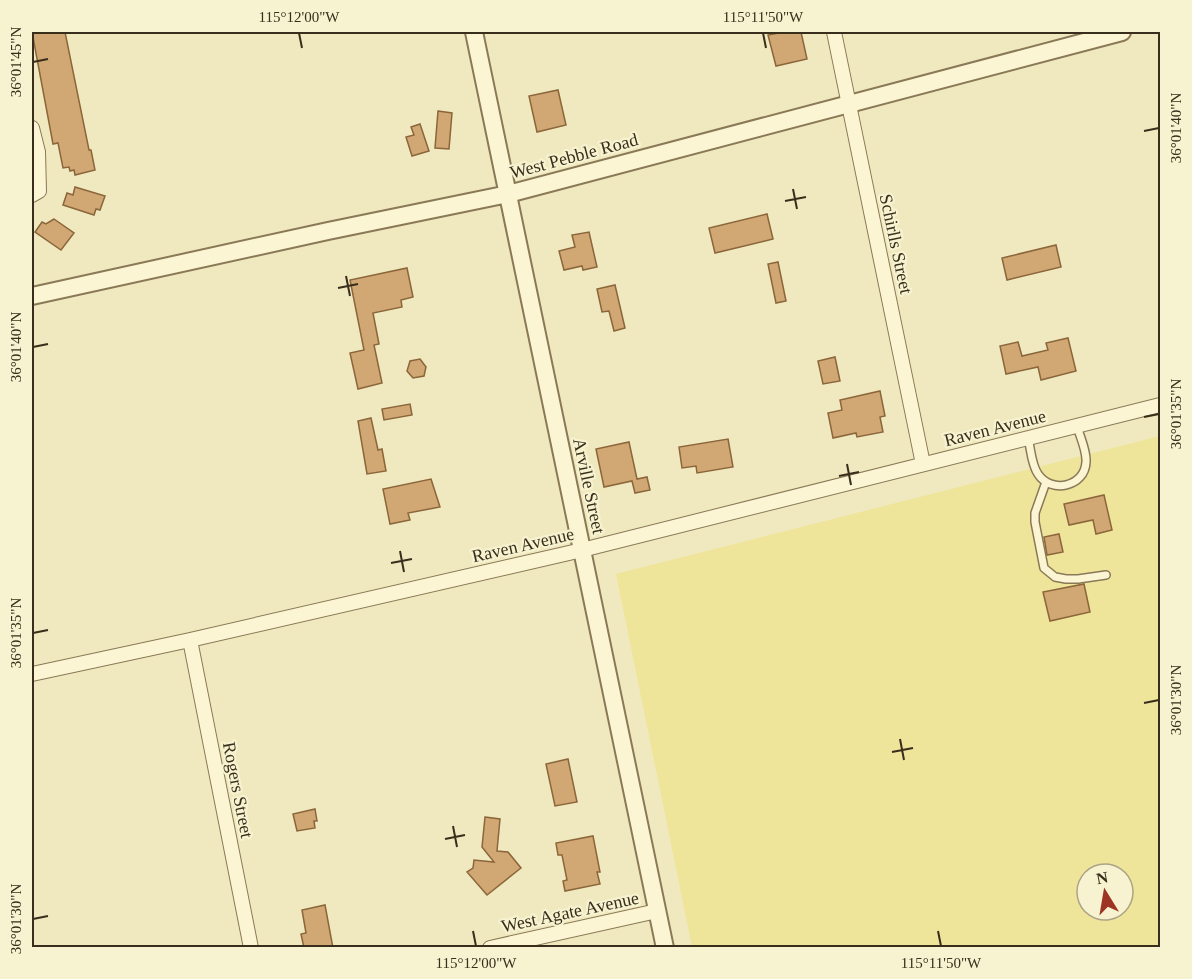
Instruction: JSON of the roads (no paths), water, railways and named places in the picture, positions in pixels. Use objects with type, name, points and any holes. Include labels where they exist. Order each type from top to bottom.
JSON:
[{"type":"street","name":"Arville Street","points":[[474,32],[665,948]]},
{"type":"street","name":"Schirlls Street","points":[[834,32],[923,464]]},
{"type":"street","name":"West Pebble Road","points":[[32,296],[316,233],[508,194],[1122,32]]},
{"type":"street","points":[[32,128],[38,152],[35,193]]},
{"type":"street","name":"Raven Avenue","points":[[32,674],[582,550],[1161,405]]},
{"type":"street","name":"Rogers Street","points":[[190,640],[251,948]]},
{"type":"street","name":"West Agate Avenue","points":[[490,948],[657,911]]},
{"type":"lane","points":[[1028,438],[1036,471],[1046,482],[1061,486],[1070,484],[1084,473],[1086,458],[1077,426]]},
{"type":"lane","points":[[1046,482],[1037,507],[1035,522],[1044,568],[1054,577],[1066,579],[1106,575]]}]
